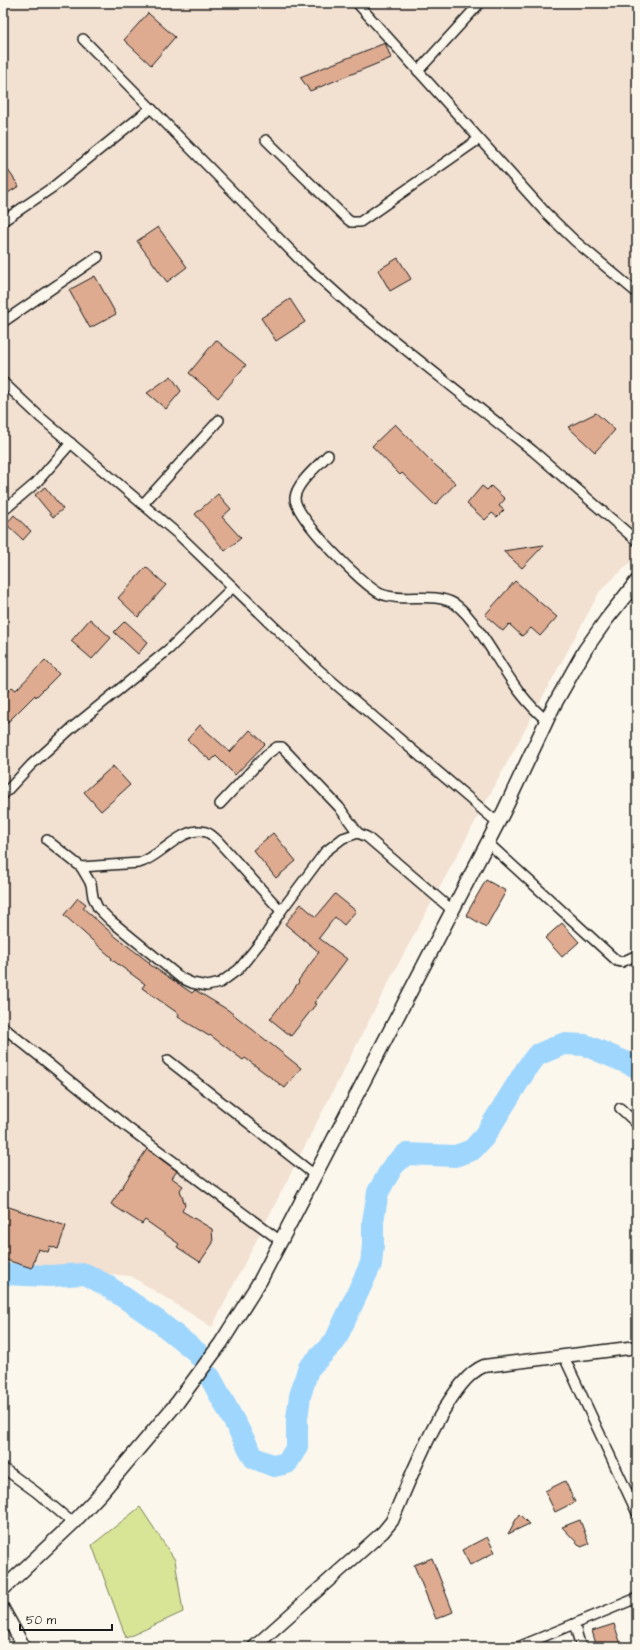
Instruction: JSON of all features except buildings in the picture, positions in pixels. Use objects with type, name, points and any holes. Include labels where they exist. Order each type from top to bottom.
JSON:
[{"type":"main road","points":[[3,1589],[74,1523],[177,1402],[221,1343],[260,1281],[282,1242],[498,823],[547,721],[585,650],[606,620],[637,581]]},
{"type":"street","points":[[357,3],[546,213],[575,241],[637,292]]},
{"type":"street","points":[[418,71],[480,3]]},
{"type":"street","points":[[83,39],[302,262],[325,283],[358,312],[533,451],[637,541]]},
{"type":"street","points":[[3,221],[54,187],[151,108]]},
{"type":"street","points":[[266,140],[347,219],[356,223],[360,222],[479,139]]},
{"type":"street","points":[[3,322],[98,257]]},
{"type":"street","points":[[3,382],[40,417],[180,536],[319,670],[498,823]]},
{"type":"street","points":[[143,504],[219,420]]},
{"type":"street","points":[[3,511],[36,483],[71,443]]},
{"type":"street","points":[[328,455],[299,485],[295,498],[299,510],[341,562],[365,584],[380,593],[393,597],[443,599],[455,604],[463,610],[489,645],[522,695],[547,721]]},
{"type":"street","points":[[3,796],[31,766],[72,727],[169,649],[233,587]]},
{"type":"street","points":[[220,804],[266,755],[277,747],[282,747],[339,807],[358,833],[367,837],[452,910]]},
{"type":"street","points":[[81,867],[139,863],[148,860],[188,832],[197,830],[207,832],[218,841],[281,911]]},
{"type":"street","points":[[47,840],[81,867],[91,884],[93,897],[98,908],[110,920],[181,978],[192,983],[207,986],[220,983],[239,969],[263,939],[281,911],[325,852],[343,838],[358,833]]},
{"type":"street","points":[[488,842],[617,961],[622,962],[637,955]]},
{"type":"street","points":[[3,1027],[127,1128],[282,1242]]},
{"type":"street","points":[[168,1060],[316,1176]]},
{"type":"street","points":[[620,1108],[637,1124]]},
{"type":"street","points":[[254,1647],[383,1532],[392,1520],[439,1417],[469,1376],[476,1369],[484,1366],[637,1347]]},
{"type":"street","points":[[564,1357],[637,1513]]},
{"type":"street","points":[[3,1468],[36,1492],[74,1523]]},
{"type":"street","points":[[518,1647],[637,1598]]},
{"type":"street","points":[[3,1610],[24,1647]]},
{"type":"street","points":[[574,1624],[581,1647]]},
{"type":"shaded area","points":[[11,3],[637,3],[637,556],[600,591],[396,968],[212,1327],[131,1276],[32,1268],[13,1265],[3,1257],[3,8]]},
{"type":"green space","points":[[140,1507],[175,1560],[183,1612],[126,1638],[92,1545]]},
{"type":"waterway","points":[[210,1377],[254,1458],[274,1466],[287,1463],[297,1447],[297,1418],[300,1396],[308,1369],[335,1341],[371,1264],[373,1221],[378,1192],[393,1166],[406,1154],[455,1156],[472,1150],[484,1137],[527,1068],[537,1055],[563,1044],[585,1045],[637,1067]]},
{"type":"waterway","points":[[3,1274],[49,1276],[85,1274],[106,1285],[158,1321],[198,1353],[199,1356]]}]
